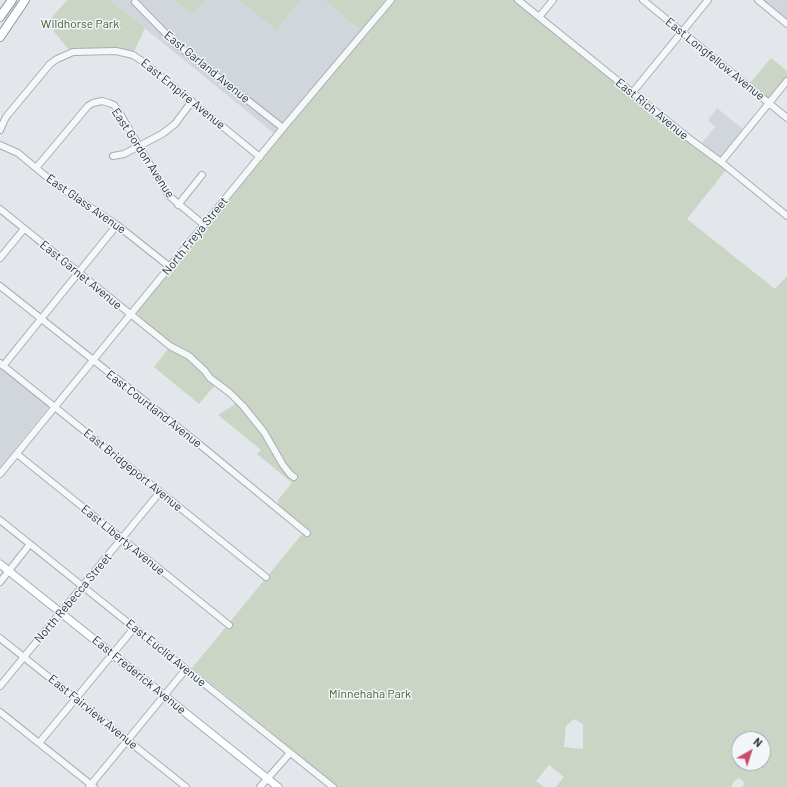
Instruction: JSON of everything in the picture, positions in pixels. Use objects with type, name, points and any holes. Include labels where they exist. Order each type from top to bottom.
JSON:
[{"type":"highway","points":[[0,17],[12,0]]},
{"type":"highway","points":[[0,36],[25,0]]},
{"type":"main road","name":"East Frederick Avenue","points":[[0,564],[278,787]]},
{"type":"street","name":"North Freya Street","points":[[0,474],[283,128],[391,0]]},
{"type":"street","name":"East Rich Avenue","points":[[518,0],[690,140],[721,162],[787,216]]},
{"type":"street","points":[[539,18],[554,0]]},
{"type":"street","name":"East Longfellow Avenue","points":[[643,0],[787,118]]},
{"type":"street","points":[[632,93],[708,0]]},
{"type":"street","points":[[758,0],[787,24]]},
{"type":"street","name":"East Garland Avenue","points":[[135,2],[176,44],[283,128]]},
{"type":"street","name":"East Empire Avenue","points":[[0,130],[6,117],[50,64],[57,59],[73,52],[116,51],[133,55],[142,61],[260,157]]},
{"type":"street","points":[[721,162],[787,81]]},
{"type":"street","points":[[113,156],[124,154],[138,145],[162,134],[175,124],[192,101]]},
{"type":"street","name":"East Gordon Avenue","points":[[36,168],[88,106],[99,102],[109,103],[114,105],[168,195],[204,226]]},
{"type":"street","name":"East Glass Avenue","points":[[0,145],[18,153],[54,183],[117,225],[170,267]]},
{"type":"street","points":[[178,205],[202,175]]},
{"type":"street","name":"East Garnet Avenue","points":[[0,209],[162,340],[189,356],[216,384],[236,398],[264,432],[276,455],[287,471],[294,477]]},
{"type":"street","points":[[2,364],[42,320],[78,272],[117,225]]},
{"type":"street","points":[[0,258],[24,229]]},
{"type":"street","name":"East Courtland Avenue","points":[[0,286],[199,444],[307,533]]},
{"type":"street","name":"East Bridgeport Avenue","points":[[2,364],[266,577]]},
{"type":"street","name":"East Liberty Avenue","points":[[17,454],[229,625]]},
{"type":"street","name":"North Rebecca Street","points":[[0,686],[160,492]]},
{"type":"street","name":"East Euclid Avenue","points":[[0,520],[333,787]]},
{"type":"street","points":[[0,582],[30,544]]},
{"type":"street","points":[[39,743],[134,628]]},
{"type":"street","name":"East Fairview Avenue","points":[[0,638],[186,787]]},
{"type":"street","points":[[0,712],[91,786],[186,669]]},
{"type":"street","points":[[260,787],[290,753]]},
{"type":"shaded area","points":[[110,0],[174,0],[192,15],[205,0],[239,0],[276,30],[301,0],[324,0],[361,31],[275,134]]},
{"type":"shaded area","points":[[762,0],[787,0],[787,20]]},
{"type":"shaded area","points":[[717,108],[744,130],[720,159],[701,144],[715,127],[708,120]]},
{"type":"shaded area","points":[[0,367],[47,405],[48,408],[0,467]]},
{"type":"green space","name":"Wildhorse Park","points":[[67,0],[110,0],[145,28],[134,52],[117,48],[69,50],[47,23]]},
{"type":"green space","points":[[174,0],[205,0],[192,15]]},
{"type":"green space","points":[[239,0],[301,0],[276,30]]},
{"type":"green space","points":[[324,0],[385,0],[361,31]]},
{"type":"green space","name":"Minnehaha Park","points":[[394,0],[514,0],[680,135],[726,170],[687,219],[775,289],[787,276],[787,787],[742,787],[744,785],[743,781],[739,778],[734,781],[731,787],[556,787],[564,777],[549,765],[536,781],[544,787],[338,787],[192,668],[303,533],[308,536],[311,532],[278,504],[278,500],[292,483],[257,454],[261,450],[218,415],[234,405],[236,401],[215,385],[199,404],[154,367],[171,345],[149,327],[137,313]],"holes":[[[574,719],[583,724],[583,749],[564,747],[566,726]]]},
{"type":"green space","points":[[771,58],[787,71],[787,77],[771,97],[768,98],[749,84]]}]
